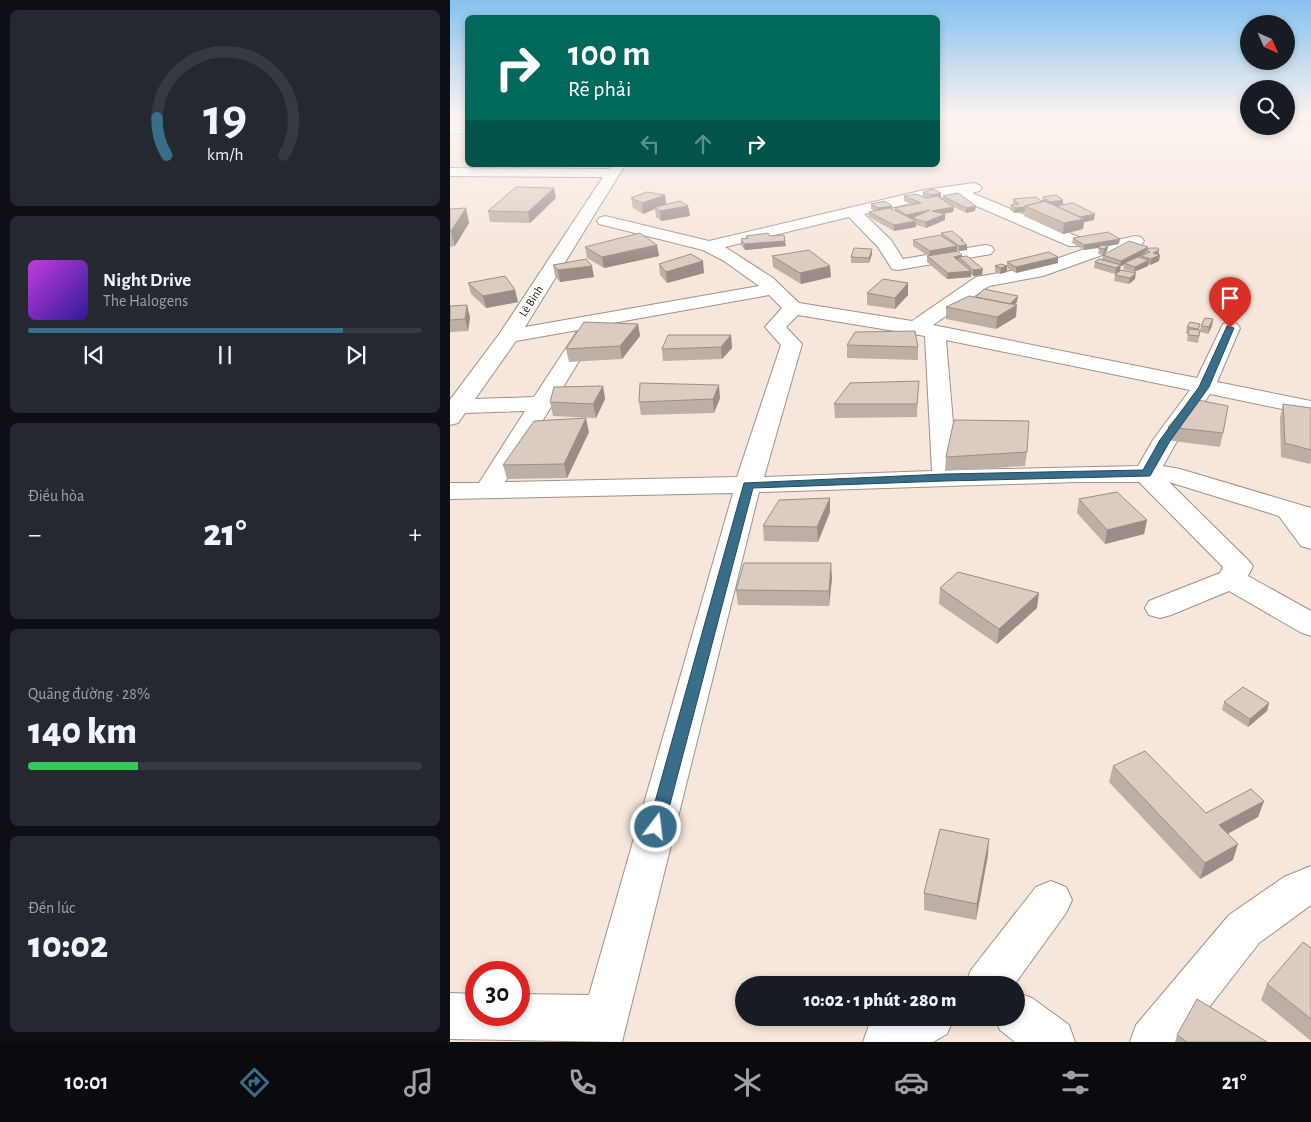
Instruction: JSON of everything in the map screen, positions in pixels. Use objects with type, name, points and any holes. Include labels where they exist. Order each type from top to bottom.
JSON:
[{"type":"street","points":[[450,172],[522,169],[613,173]]},
{"type":"street","points":[[450,180],[613,173]]},
{"type":"street","name":"Lê Bình","points":[[453,411],[508,336],[613,173]]},
{"type":"street","points":[[709,246],[924,195],[974,188]]},
{"type":"street","points":[[955,191],[1075,242]]},
{"type":"street","points":[[852,211],[885,244],[898,265],[985,250]]},
{"type":"street","points":[[605,221],[709,246],[730,257],[766,282],[793,308],[925,330],[1311,408]]},
{"type":"street","points":[[925,330],[983,281],[1037,272],[1135,241]]},
{"type":"street","points":[[508,336],[772,289]]},
{"type":"street","points":[[450,1016],[602,1030],[748,485],[792,344],[775,328],[793,308]]},
{"type":"street","points":[[487,490],[595,321]]},
{"type":"street","points":[[1146,474],[1165,440],[1204,387],[1230,328]]},
{"type":"street","points":[[925,330],[945,478]]},
{"type":"street","points":[[453,411],[541,404]]},
{"type":"street","points":[[1146,474],[1238,566],[1231,579],[1160,608]]},
{"type":"street","points":[[450,491],[1171,474],[1299,513],[1311,540]]},
{"type":"street","points":[[1231,579],[1311,625]]},
{"type":"street","points":[[1153,1042],[1244,929],[1311,884]]},
{"type":"street","points":[[994,976],[1051,900]]},
{"type":"street","points":[[1025,1021],[1052,1042]]},
{"type":"street","points":[[886,1042],[916,1026]]},
{"type":"building","points":[[516,187],[554,188],[528,212],[488,211]]},
{"type":"building","points":[[933,189],[941,193],[931,195],[923,192]]},
{"type":"building","points":[[647,192],[665,195],[642,203],[631,198]]},
{"type":"building","points":[[958,193],[976,206],[966,208],[943,196]]},
{"type":"building","points":[[916,194],[926,198],[937,196],[954,207],[932,211],[945,214],[926,222],[912,218],[930,210],[906,215],[895,208],[921,203],[904,196]]},
{"type":"building","points":[[1056,195],[1063,200],[1050,202],[1043,197]]},
{"type":"building","points":[[1036,197],[1041,201],[1045,201],[1025,207],[1015,208],[1011,205],[1019,204],[1013,199]]},
{"type":"building","points":[[680,201],[688,206],[660,211],[655,207]]},
{"type":"building","points":[[885,201],[892,206],[878,208],[871,204]]},
{"type":"building","points":[[1045,201],[1084,219],[1064,223],[1025,206]]},
{"type":"building","points":[[1073,203],[1095,214],[1080,217],[1056,206]]},
{"type":"building","points":[[466,208],[451,231],[450,231],[450,209]]},
{"type":"building","points":[[890,208],[916,221],[894,225],[869,212]]},
{"type":"building","points":[[952,231],[967,245],[959,246],[941,233]]},
{"type":"building","points":[[1108,232],[1120,239],[1084,245],[1073,238]]},
{"type":"building","points":[[640,233],[657,245],[602,257],[585,247]]},
{"type":"building","points":[[768,233],[770,236],[784,235],[785,241],[744,244],[741,239],[748,238],[746,236]]},
{"type":"building","points":[[940,235],[957,246],[930,251],[913,240]]},
{"type":"building","points":[[1129,241],[1148,247],[1121,261],[1103,255]]},
{"type":"building","points":[[1102,245],[1108,246],[1104,249],[1098,248]]},
{"type":"building","points":[[854,248],[872,249],[869,258],[851,257]]},
{"type":"building","points":[[1158,248],[1159,250],[1153,253],[1160,255],[1151,259],[1141,256],[1150,252],[1146,250]]},
{"type":"building","points":[[809,250],[830,266],[800,273],[772,256]]},
{"type":"building","points":[[958,251],[962,255],[954,257],[971,271],[948,273],[927,256]]},
{"type":"building","points":[[1049,252],[1058,257],[1016,267],[1007,262]]},
{"type":"building","points":[[691,254],[703,261],[666,272],[659,264]]},
{"type":"building","points":[[967,256],[983,269],[973,270],[959,257]]},
{"type":"building","points":[[1138,257],[1149,260],[1135,267],[1124,263]]},
{"type":"building","points":[[586,259],[592,266],[558,270],[553,265]]},
{"type":"building","points":[[1099,259],[1121,265],[1116,268],[1095,262]]},
{"type":"building","points":[[1001,264],[1007,266],[1001,268],[995,266]]},
{"type":"building","points":[[1121,270],[1136,273],[1130,278],[1115,275]]},
{"type":"building","points":[[505,276],[515,290],[483,296],[468,283]]},
{"type":"building","points":[[883,279],[908,283],[895,298],[867,293]]},
{"type":"building","points":[[984,289],[1018,296],[1010,304],[976,297]]},
{"type":"building","points":[[969,296],[1017,305],[997,317],[946,307]]},
{"type":"building","points":[[467,305],[465,319],[450,320],[450,306]]},
{"type":"building","points":[[1205,318],[1213,319],[1209,327],[1201,326]]},
{"type":"building","points":[[584,322],[638,324],[620,346],[566,349]]},
{"type":"building","points":[[1190,322],[1200,324],[1198,329],[1187,327]]},
{"type":"building","points":[[1189,329],[1200,330],[1199,336],[1188,335]]},
{"type":"building","points":[[915,331],[918,347],[847,345],[855,332]]},
{"type":"building","points":[[668,335],[731,335],[721,347],[662,349]]},
{"type":"building","points":[[919,381],[917,404],[834,404],[850,383]]},
{"type":"building","points":[[640,383],[719,385],[713,399],[639,402]]},
{"type":"building","points":[[603,386],[593,404],[550,402],[554,387]]},
{"type":"building","points":[[1193,399],[1228,406],[1223,433],[1168,427]]},
{"type":"building","points":[[1283,404],[1311,408],[1311,450],[1285,443]]},
{"type":"building","points":[[586,418],[564,464],[503,465],[534,421]]},
{"type":"building","points":[[954,420],[1029,421],[1027,452],[946,457]]},
{"type":"building","points":[[1117,492],[1147,520],[1107,530],[1079,499]]},
{"type":"building","points":[[830,498],[817,527],[763,526],[779,500]]},
{"type":"building","points":[[744,563],[831,563],[829,591],[736,590]]},
{"type":"building","points":[[958,572],[1039,593],[999,629],[940,588]]},
{"type":"building","points":[[1243,687],[1269,703],[1250,719],[1224,702]]},
{"type":"building","points":[[1145,751],[1206,813],[1251,789],[1264,801],[1219,825],[1238,844],[1205,863],[1113,766]]},
{"type":"building","points":[[940,829],[989,839],[977,904],[924,893]]},
{"type":"building","points":[[1303,942],[1311,948],[1311,1019],[1267,984]]},
{"type":"building","points":[[1197,999],[1267,1042],[1187,1042],[1177,1035]]},
{"type":"route","points":[[656,827],[748,485],[1077,474],[1146,474],[1165,440],[1204,387],[1230,328]]}]
